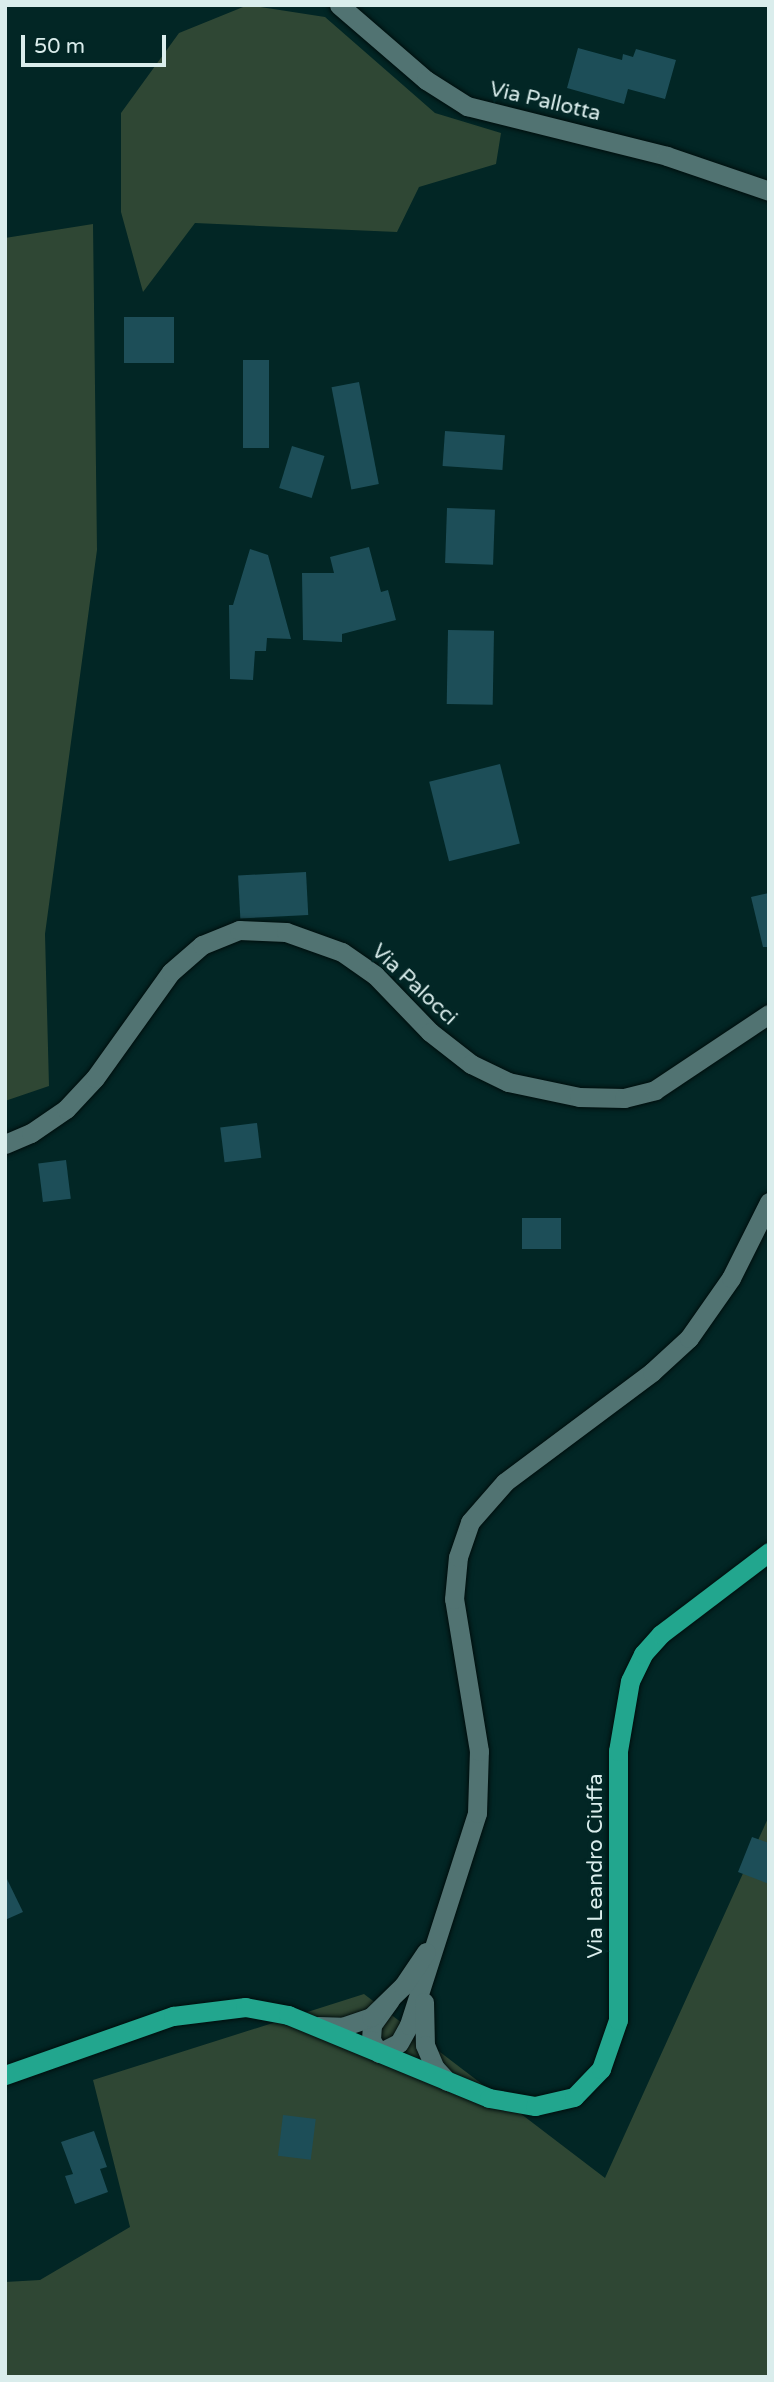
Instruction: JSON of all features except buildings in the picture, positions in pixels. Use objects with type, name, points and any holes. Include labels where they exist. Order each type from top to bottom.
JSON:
[{"type":"main road","name":"Via Leandro Ciuffa","points":[[5,2075],[200,2010],[256,2008],[314,2025],[489,2098],[549,2106],[578,2094],[601,2070],[619,2008],[618,1751],[627,1688],[654,1640],[769,1552]]},
{"type":"street","name":"Via Pallotta","points":[[339,5],[415,72],[467,106],[667,156],[769,191]]},
{"type":"street","name":"Via Palocci","points":[[5,1144],[50,1122],[77,1098],[179,964],[214,938],[239,930],[286,932],[342,952],[375,975],[430,1032],[471,1064],[508,1082],[579,1097],[624,1098],[655,1090],[769,1014]]},
{"type":"street","points":[[440,1926],[410,1978],[372,2025],[371,2040],[379,2053],[394,2047],[403,2037],[427,1975],[440,1926],[471,1839],[480,1792],[477,1736],[454,1599],[457,1557],[466,1532],[476,1513],[505,1482],[652,1372],[689,1338],[731,1278],[769,1202]]},
{"type":"street","points":[[427,1975],[425,2045],[435,2068],[447,2081]]},
{"type":"street","points":[[314,2025],[356,2024],[390,2000]]},
{"type":"green space","points":[[248,5],[325,17],[435,113],[501,133],[496,164],[419,187],[397,232],[195,223],[143,292],[121,212],[121,113],[179,33]]},
{"type":"green space","points":[[93,224],[97,550],[45,934],[49,1086],[5,1101],[5,238]]},
{"type":"green space","points":[[769,1816],[769,2377],[5,2377],[5,2282],[40,2280],[130,2227],[93,2080],[364,1994],[605,2178]]}]
